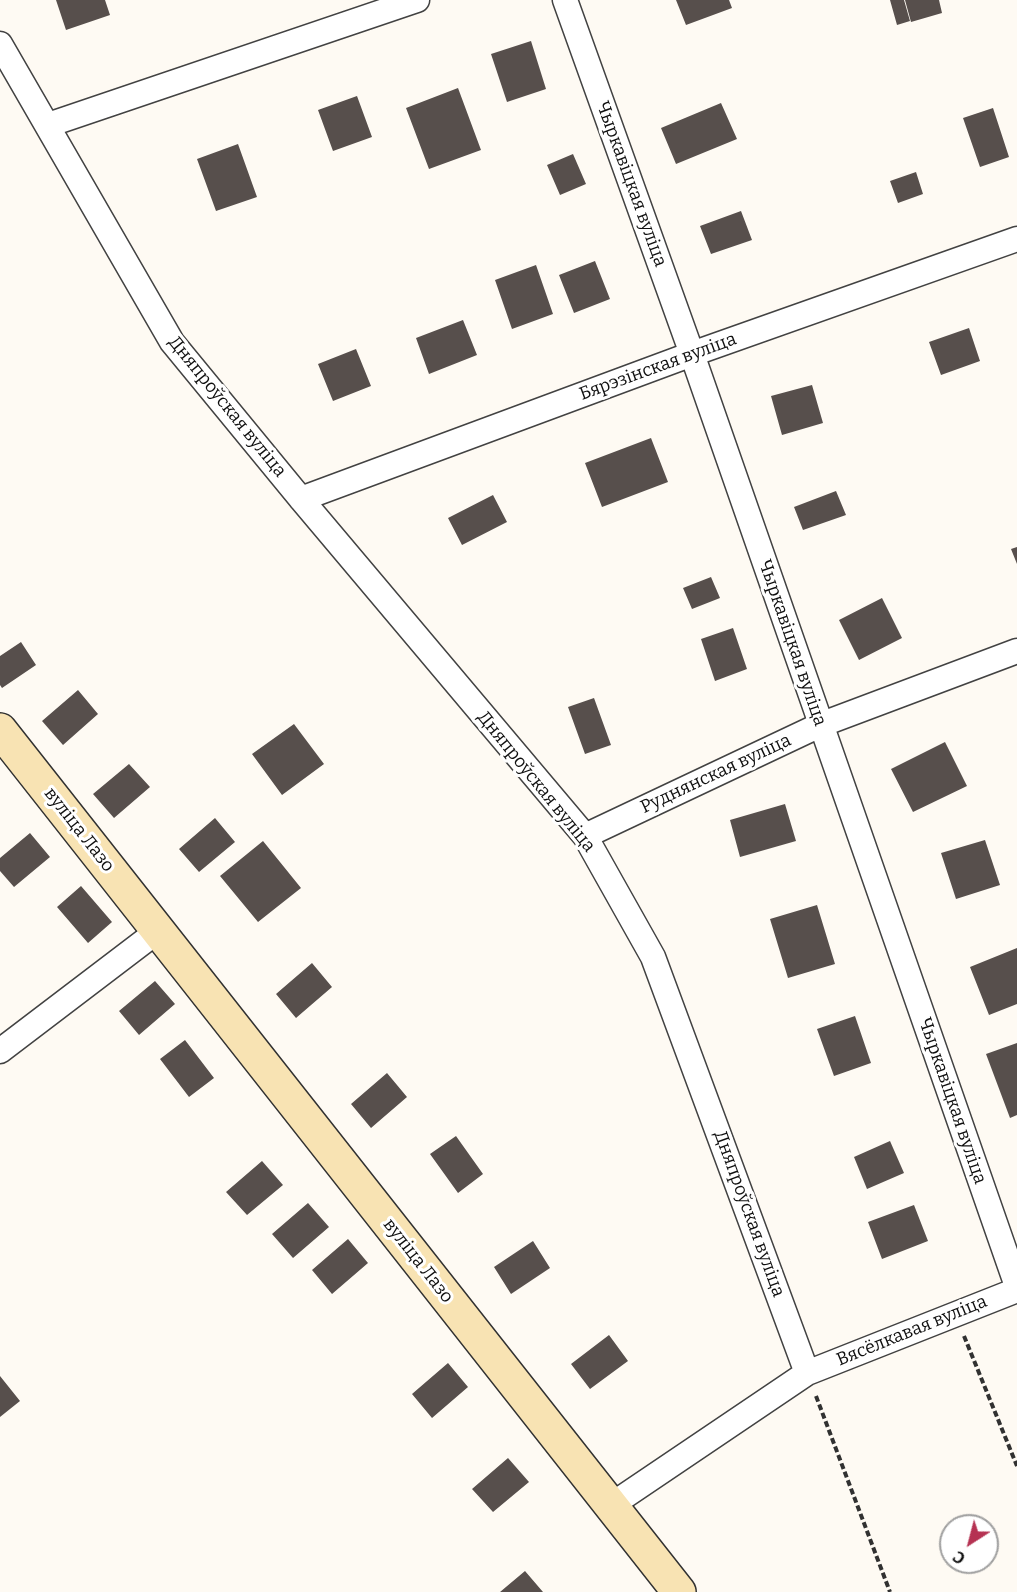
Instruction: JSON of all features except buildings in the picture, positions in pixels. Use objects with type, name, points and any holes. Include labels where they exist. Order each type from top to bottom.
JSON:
[{"type":"main road","name":"вуліца Лазо","points":[[0,730],[679,1592]]},
{"type":"street","points":[[48,125],[417,0]]},
{"type":"street","name":"Чыркавіцкая вуліца","points":[[565,0],[692,354],[1017,1288]]},
{"type":"street","name":"Дняпроўская вуліца","points":[[0,44],[172,342],[585,836],[653,957],[807,1373]]},
{"type":"street","name":"Бярэзінская вуліца","points":[[301,499],[692,354],[1017,239]]},
{"type":"street","name":"Руднянская вуліца","points":[[585,836],[820,725],[1017,651]]},
{"type":"street","points":[[0,1051],[159,930]]},
{"type":"street","name":"Вясёлкавая вуліца","points":[[807,1373],[1017,1288]]},
{"type":"street","points":[[610,1506],[807,1373]]},
{"type":"path","points":[[955,1313],[1017,1466]]},
{"type":"path","points":[[807,1373],[890,1592]]}]
